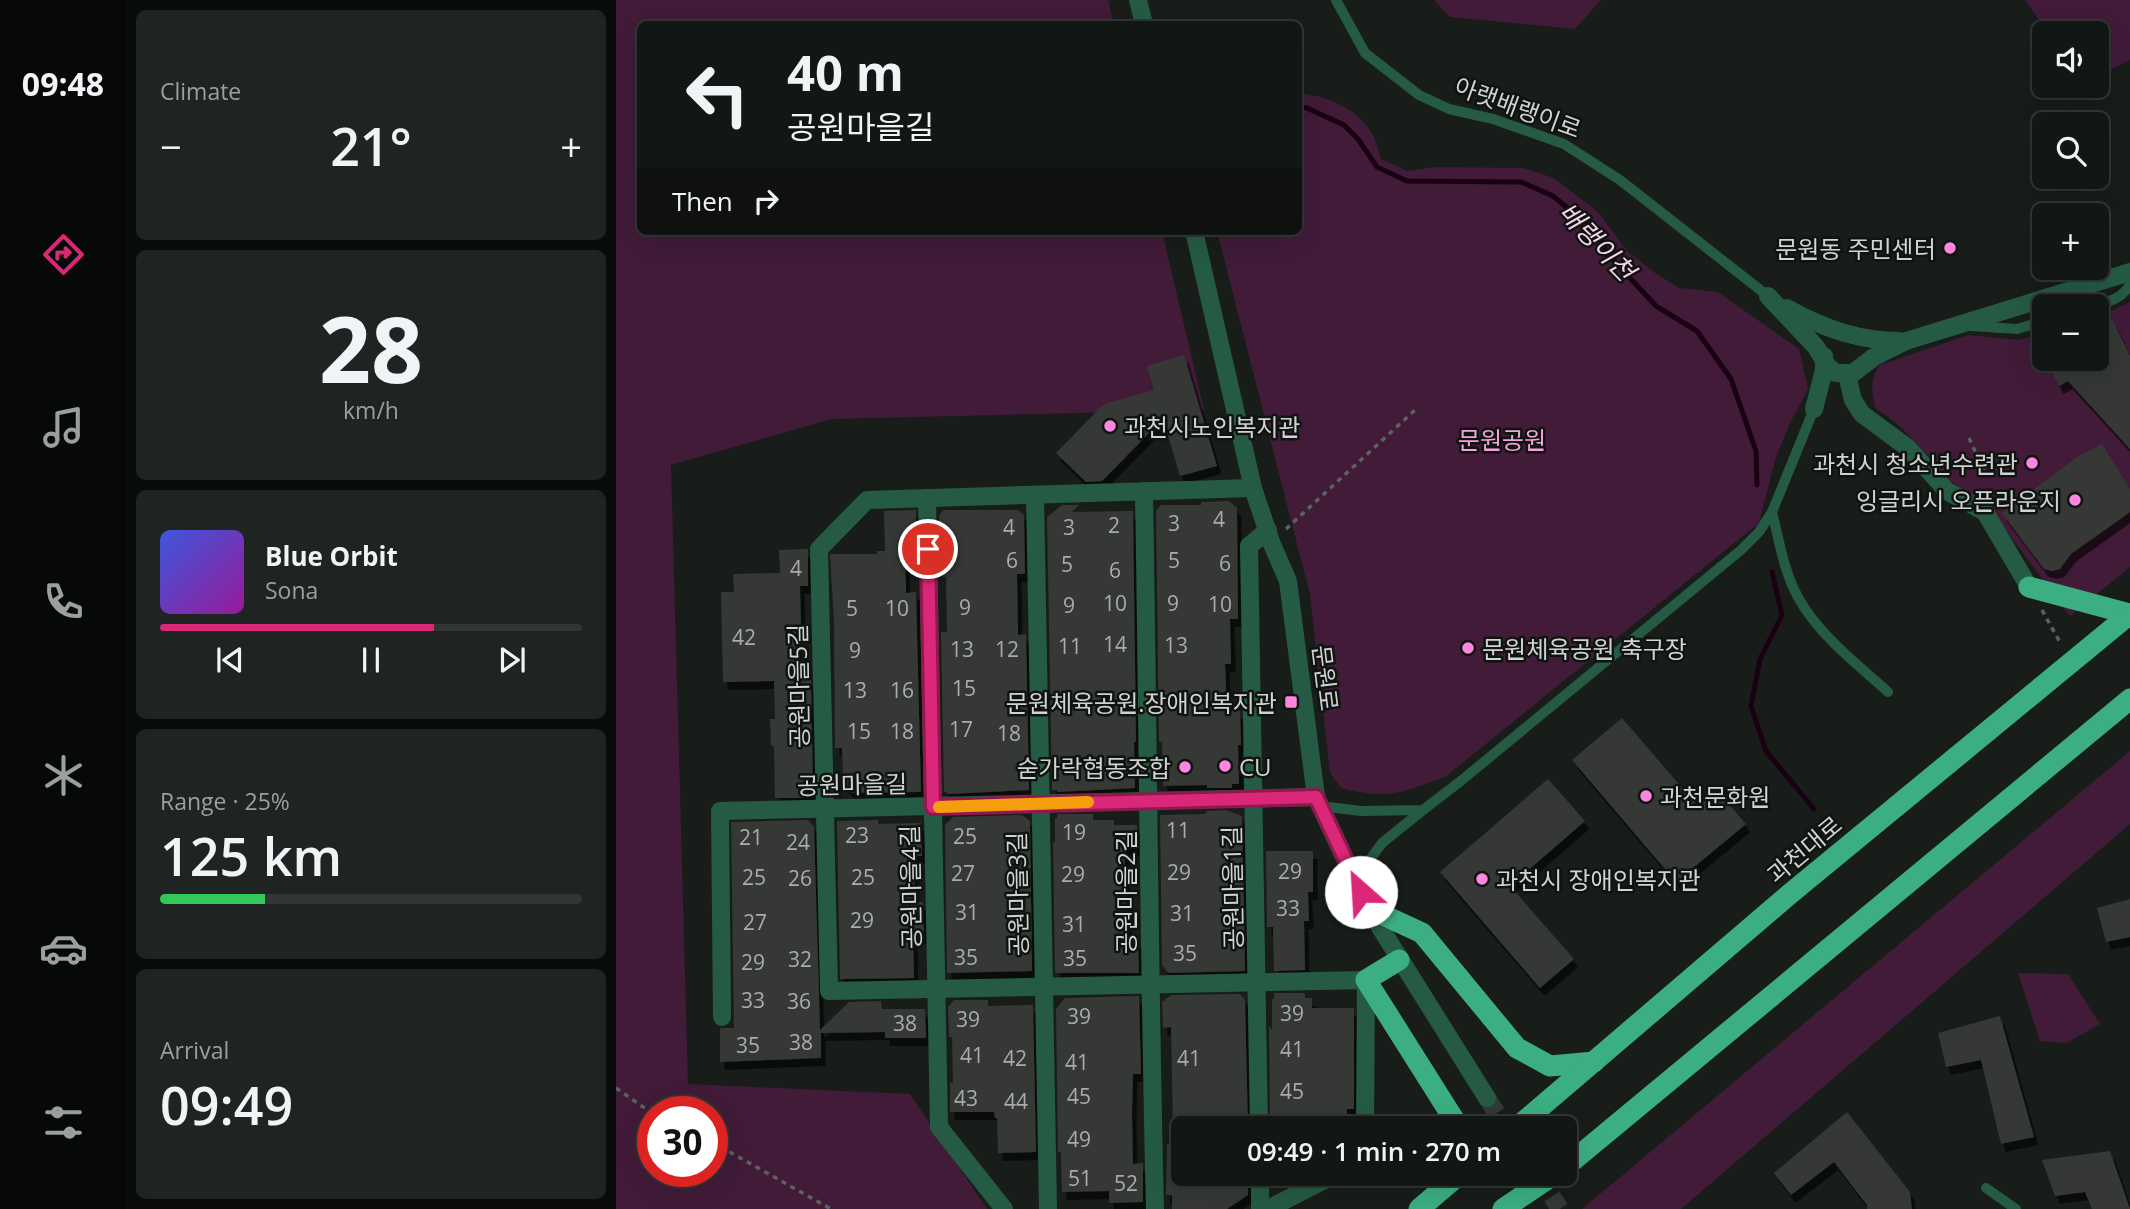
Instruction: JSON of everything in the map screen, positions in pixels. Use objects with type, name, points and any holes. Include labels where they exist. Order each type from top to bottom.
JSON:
[{"type":"highway","points":[[2029,587],[2130,614]]},
{"type":"highway","name":"과천대로","points":[[1530,1116],[1781,902],[2130,614]]},
{"type":"highway","points":[[1577,1157],[2130,698]]},
{"type":"highway","points":[[1365,900],[1422,933],[1517,1048],[1550,1066],[1594,1062]]},
{"type":"highway","points":[[1399,960],[1366,980],[1452,1116]]},
{"type":"highway","points":[[1419,1209],[1441,1186]]},
{"type":"highway","points":[[1503,1209],[1537,1186]]},
{"type":"street","points":[[1138,0],[1143,21]]},
{"type":"street","name":"문원로","points":[[1195,235],[1252,488],[1288,581],[1318,802],[1365,900],[1399,960],[1487,1098]]},
{"type":"street","points":[[1768,296],[1816,346],[1832,370],[1850,371],[1906,341],[2130,272]]},
{"type":"street","points":[[1768,296],[1811,321],[1847,334],[1870,339],[1906,341]]},
{"type":"street","points":[[1814,409],[1824,370],[1825,346],[1828,340],[1847,334]]},
{"type":"street","points":[[1814,409],[1824,394],[1850,371],[1865,353],[1864,346],[1847,334]]},
{"type":"street","points":[[1850,371],[1853,400],[1863,414],[1908,448],[1947,491],[1985,512],[2029,587]]},
{"type":"street","points":[[927,498],[1252,488]]},
{"type":"street","name":"공원마을2길","points":[[1144,491],[1149,984],[1155,1209]]},
{"type":"street","name":"공원마을3길","points":[[1035,495],[1048,1209]]},
{"type":"street","name":"공원마을5길","points":[[927,498],[867,500],[819,549],[830,991],[937,987]]},
{"type":"street","name":"공원마을4길","points":[[927,498],[939,1127],[1004,1209]]},
{"type":"street","name":"공원마을1길","points":[[1259,1116],[1249,546],[1270,536]]},
{"type":"street","name":"공원마을길","points":[[722,1017],[720,811],[1254,799],[1318,802]]},
{"type":"street","points":[[937,987],[1042,988],[1366,980],[1365,1116]]},
{"type":"street","points":[[1260,1186],[1260,1209]]},
{"type":"street","points":[[1268,1209],[1313,1186]]},
{"type":"lane","name":"아랫배랭이로","points":[[1336,0],[1365,52],[1419,95],[1449,109],[1493,119],[1564,144],[1620,180],[1768,296]]},
{"type":"lane","points":[[2109,301],[2126,293],[2130,284]]},
{"type":"lane","points":[[1961,325],[2017,329],[2032,325]]},
{"type":"lane","points":[[1365,900],[1366,865],[1382,843],[1741,550],[1759,532],[1773,512],[1814,409]]},
{"type":"lane","points":[[1773,512],[1782,552],[1798,598],[1821,629],[1888,692]]},
{"type":"lane","points":[[1318,802],[1361,811],[1423,810]]},
{"type":"lane","points":[[1986,1188],[2016,1209]]},
{"type":"path","points":[[1270,536],[1415,410]]},
{"type":"path","points":[[1969,438],[1984,471]]},
{"type":"path","points":[[2029,587],[2061,645]]},
{"type":"path","points":[[616,1088],[637,1103]]},
{"type":"path","points":[[728,1151],[831,1209]]},
{"type":"green space","points":[[616,0],[1108,0],[1113,21],[637,21],[637,235],[1163,235],[1204,410],[832,419],[671,465],[688,1084],[910,1094],[987,1209],[616,1209]]},
{"type":"green space","points":[[1434,0],[1601,0],[1575,29],[1450,17]]},
{"type":"green space","points":[[2025,0],[2130,0],[2130,60],[2109,71],[2109,21],[2040,21]]},
{"type":"green space","name":"문원공원","points":[[1302,94],[1329,100],[1348,109],[1371,132],[1381,159],[1408,171],[1436,167],[1523,168],[1554,178],[1598,212],[1627,251],[1655,273],[1679,288],[1718,292],[1799,349],[1808,389],[1776,457],[1759,523],[1445,777],[1394,793],[1371,794],[1341,788],[1330,773],[1310,595],[1218,235],[1302,235]]},
{"type":"green space","name":"과천시 청소년수련관","points":[[2130,302],[2130,567],[2070,616],[1987,505],[1949,480],[1911,437],[1875,408],[1873,381],[1880,365],[1968,335],[2019,340],[2032,336],[2032,371],[2109,371],[2109,312]]},
{"type":"green space","points":[[2130,751],[2130,824],[1681,1209],[1582,1209]]},
{"type":"green space","points":[[2018,973],[2068,974],[2100,1024],[2066,1043],[2040,1041]]},
{"type":"building","points":[[2109,319],[2113,321],[2130,356],[2130,449],[2068,381],[2059,386],[2052,371],[2109,371]]},
{"type":"building","name":"과천시노인복지관","points":[[1184,355],[1217,466],[1180,476],[1163,419],[1102,481],[1086,482],[1056,453],[1104,404],[1154,390],[1147,366]]},
{"type":"building","name":"잉글리시 오픈라운지","points":[[2102,444],[2130,489],[2130,512],[2071,554],[2060,569],[2044,569],[2002,513],[2079,456]]},
{"type":"building","points":[[1229,501],[1237,508],[1238,619],[1230,619],[1231,664],[1225,664],[1227,711],[1240,711],[1239,784],[1232,784],[1232,788],[1207,788],[1207,785],[1163,786],[1162,742],[1159,742],[1156,511],[1161,505],[1201,505],[1201,502]]},
{"type":"building","points":[[1062,505],[1079,505],[1072,512],[1133,511],[1135,788],[1057,792],[1052,790],[1047,517]]},
{"type":"building","points":[[916,510],[916,543],[905,543],[906,593],[916,592],[921,792],[851,793],[843,783],[842,748],[835,748],[834,622],[830,554],[877,554],[877,551],[885,551],[884,511]]},
{"type":"building","points":[[943,510],[1018,510],[1024,515],[1025,574],[1017,574],[1018,635],[1026,634],[1029,790],[949,794],[944,791],[941,632],[947,632],[946,577],[943,577],[939,516]]},
{"type":"building","points":[[808,549],[808,586],[800,586],[801,630],[796,630],[797,679],[811,678],[813,790],[808,798],[775,798],[774,746],[771,746],[770,719],[775,719],[774,681],[723,682],[721,592],[734,592],[733,574],[780,573],[779,550]]},
{"type":"building","name":"과천문화원","points":[[1622,718],[1696,804],[1715,788],[1746,824],[1676,882],[1572,760]]},
{"type":"building","name":"과천시 장애인복지관","points":[[1548,779],[1585,821],[1510,886],[1574,959],[1540,988],[1440,872]]},
{"type":"building","points":[[1226,810],[1242,816],[1245,971],[1168,973],[1162,965],[1160,815],[1205,814],[1207,811]]},
{"type":"building","points":[[1057,814],[1093,814],[1093,820],[1114,820],[1114,825],[1137,825],[1137,849],[1124,849],[1128,941],[1138,940],[1139,973],[1055,973],[1053,841],[1055,843]]},
{"type":"building","points":[[1022,815],[1030,821],[1032,971],[947,973],[945,825],[953,817]]},
{"type":"building","points":[[808,820],[814,827],[820,1030],[849,1002],[881,1001],[882,1009],[925,1009],[926,1038],[885,1038],[885,1032],[821,1033],[821,1058],[720,1062],[720,1028],[734,1028],[731,822]]},
{"type":"building","points":[[878,820],[878,824],[921,823],[922,856],[914,856],[915,902],[923,902],[924,936],[913,936],[914,978],[840,979],[837,821]]},
{"type":"building","points":[[1266,851],[1313,851],[1313,892],[1308,892],[1309,921],[1304,921],[1305,970],[1274,971],[1273,927],[1267,927]]},
{"type":"building","points":[[2130,899],[2130,937],[2106,942],[2097,908]]},
{"type":"building","points":[[1274,993],[1305,993],[1305,998],[1312,998],[1312,1008],[1354,1008],[1354,1109],[1347,1109],[1347,1116],[1270,1116],[1269,1026],[1272,1030]]},
{"type":"building","points":[[1240,994],[1245,1000],[1248,1116],[1173,1116],[1171,1027],[1163,1028],[1162,1002],[1171,995]]},
{"type":"building","points":[[1139,996],[1141,1074],[1133,1074],[1132,1114],[1133,1164],[1143,1163],[1143,1202],[1109,1203],[1109,1191],[1062,1192],[1061,1152],[1058,1152],[1056,1009],[1065,998]]},
{"type":"building","points":[[954,1000],[988,1000],[988,1006],[1033,1005],[1036,1152],[998,1153],[997,1118],[994,1112],[950,1112],[950,1083],[953,1083],[948,1007]]},
{"type":"building","points":[[2000,1016],[2034,1137],[2001,1144],[1981,1060],[1946,1067],[1938,1033]]},
{"type":"building","points":[[1847,1112],[1910,1192],[1912,1209],[1867,1209],[1867,1205],[1834,1162],[1791,1195],[1774,1173]]},
{"type":"building","points":[[1167,1144],[1171,1144],[1171,1186],[1248,1186],[1248,1195],[1227,1209],[1172,1209],[1172,1195],[1166,1195]]},
{"type":"building","points":[[2110,1151],[2130,1209],[2092,1209],[2085,1192],[2055,1196],[2042,1160]]},
{"type":"waterway","name":"배랭이천","points":[[1302,107],[1344,125],[1358,139],[1377,167],[1407,181],[1521,182],[1553,196],[1588,225],[1615,262],[1656,306],[1697,331],[1731,379],[1756,451],[1757,485]]},
{"type":"waterway","name":"배랭이천","points":[[1772,572],[1782,615],[1760,659],[1751,706],[1766,751],[1814,809]]},
{"type":"tunnel","points":[[1487,1098],[1499,1116]]},
{"type":"tunnel","points":[[1545,1186],[1560,1209]]},
{"type":"slow traffic","points":[[939,807],[1088,802]]},
{"type":"place","name":"문원동 주민센터","points":[[1950,248]]},
{"type":"place","name":"과천시노인복지관","points":[[1110,426]]},
{"type":"place","name":"과천시 청소년수련관","points":[[2032,463]]},
{"type":"place","name":"잉글리시 오픈라운지","points":[[2075,500]]},
{"type":"place","name":"문원체육공원 축구장","points":[[1468,648]]},
{"type":"place","name":"문원체육공원.장애인복지관","points":[[1291,702]]},
{"type":"place","name":"CU","points":[[1225,766]]},
{"type":"place","name":"숟가락협동조합","points":[[1185,767]]},
{"type":"place","name":"과천문화원","points":[[1646,796]]},
{"type":"place","name":"과천시 장애인복지관","points":[[1482,879]]},
{"type":"route","points":[[928,549],[933,807],[1316,797],[1361,892]]}]
